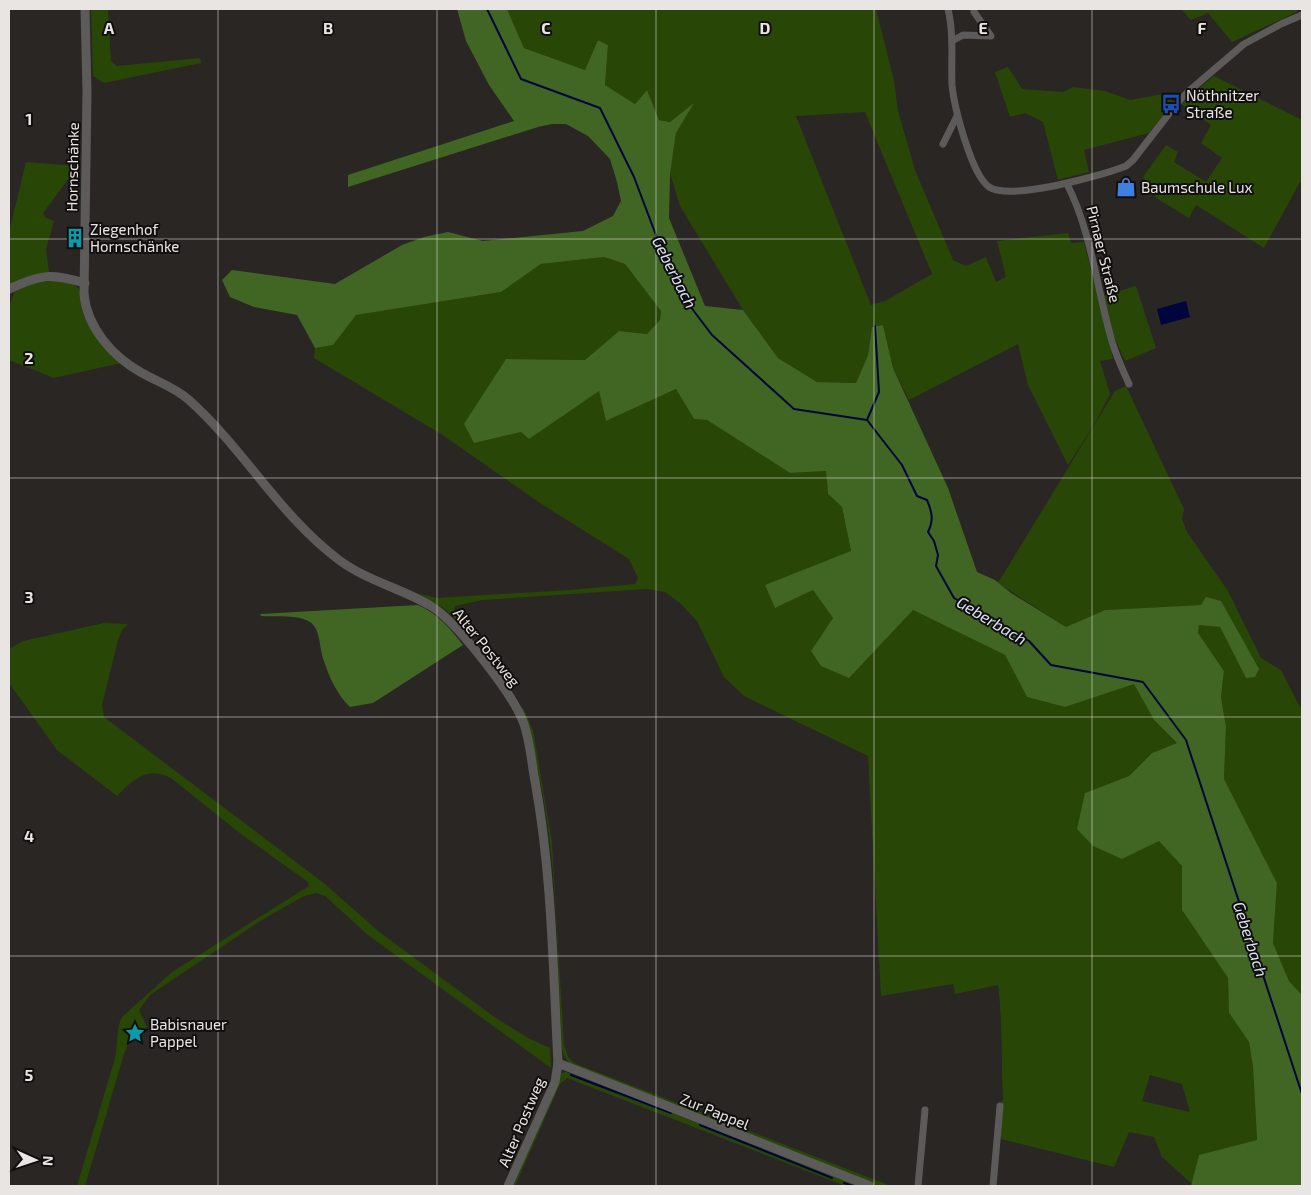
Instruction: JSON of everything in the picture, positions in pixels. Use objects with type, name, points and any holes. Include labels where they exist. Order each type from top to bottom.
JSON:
[{"type":"street","name":"Hornschänke","points":[[85,9],[87,92],[85,282]]},
{"type":"street","points":[[948,9],[952,40],[952,84],[957,116],[981,177],[988,186],[999,191],[1067,184],[1126,166],[1133,160],[1178,102],[1189,91],[1244,44],[1280,24],[1302,15]]},
{"type":"street","points":[[952,40],[963,34],[991,36],[974,12],[974,9]]},
{"type":"street","points":[[943,144],[957,116]]},
{"type":"street","name":"Pirnaer Straße","points":[[1067,184],[1076,201],[1087,237],[1114,350],[1129,384]]},
{"type":"street","points":[[9,289],[38,277],[52,275],[85,282]]},
{"type":"street","name":"Alter Postweg","points":[[85,282],[85,306],[89,316],[106,343],[122,360],[188,399],[244,459],[285,510],[311,537],[340,560],[362,574],[429,604],[442,613],[496,678],[523,720],[541,814],[551,926],[558,1063],[555,1082],[508,1186]]},
{"type":"street","name":"Zur Pappel","points":[[558,1063],[862,1185],[870,1186]]},
{"type":"street","points":[[993,1186],[1000,1106]]},
{"type":"street","points":[[918,1186],[925,1110]]},
{"type":"green space","points":[[91,9],[108,9],[111,61],[117,66],[200,58],[201,63],[104,83],[93,76]]},
{"type":"green space","points":[[457,9],[507,9],[524,48],[585,70],[598,40],[608,45],[605,85],[635,104],[647,90],[659,120],[670,122],[694,103],[676,133],[670,174],[669,218],[705,306],[743,310],[778,358],[817,382],[856,383],[868,355],[872,327],[883,325],[893,368],[948,488],[977,572],[995,580],[1011,593],[1066,627],[1105,610],[1201,605],[1206,597],[1221,601],[1259,669],[1255,677],[1246,678],[1220,627],[1199,625],[1198,633],[1224,671],[1221,697],[1226,727],[1224,779],[1277,883],[1273,943],[1289,981],[1302,995],[1302,1186],[1191,1186],[1199,1155],[1257,1140],[1253,1067],[1249,1042],[1229,1013],[1228,978],[1182,910],[1182,866],[1159,841],[1122,859],[1093,846],[1077,829],[1085,793],[1129,776],[1152,753],[1177,743],[1154,720],[1134,684],[1065,707],[1027,697],[1005,655],[913,610],[849,678],[821,666],[811,651],[833,618],[813,590],[775,608],[765,585],[851,551],[842,507],[828,494],[826,471],[790,473],[707,420],[694,419],[676,389],[606,421],[599,391],[529,439],[521,432],[474,443],[464,424],[506,359],[585,360],[619,331],[647,334],[660,320],[661,311],[625,264],[604,257],[541,264],[501,292],[356,315],[333,345],[315,348],[297,315],[254,307],[230,297],[222,280],[232,270],[335,284],[402,245],[424,237],[448,232],[483,241],[583,231],[613,216],[621,201],[610,159],[588,136],[566,124],[538,127],[348,187],[348,175],[514,121],[489,85],[466,41]]},
{"type":"green space","points":[[507,9],[876,9],[894,81],[898,111],[915,170],[953,260],[966,266],[986,257],[996,282],[1006,277],[997,241],[1068,233],[1071,243],[1084,242],[1113,359],[1100,361],[1110,394],[1094,425],[1068,465],[1028,385],[1018,344],[909,400],[893,368],[883,325],[872,327],[868,355],[856,383],[817,382],[778,358],[743,310],[680,206],[670,173],[676,133],[693,104],[670,122],[659,120],[647,90],[635,104],[605,85],[608,45],[598,40],[585,70],[524,48]],"holes":[[[865,112],[932,274],[885,301],[871,305],[796,116]]]},
{"type":"green space","points":[[1181,9],[1296,9],[1297,12],[1232,42],[1208,13],[1191,20]]},
{"type":"green space","points":[[1008,67],[1022,89],[1063,92],[1073,87],[1105,91],[1130,100],[1168,93],[1173,102],[1149,133],[1084,150],[1089,172],[1058,180],[1043,122],[1025,113],[1010,117],[995,72]]},
{"type":"green space","points":[[1214,76],[1302,120],[1302,183],[1300,182],[1264,248],[1196,205],[1189,218],[1156,198],[1143,177],[1166,145],[1178,152],[1174,162],[1206,182],[1222,158],[1201,143],[1211,125],[1181,104]]},
{"type":"green space","points":[[26,162],[78,166],[43,213],[46,218],[54,221],[46,249],[49,272],[37,274],[9,286],[9,232]]},
{"type":"green space","points":[[604,257],[625,264],[661,311],[660,320],[647,334],[619,331],[585,360],[506,359],[521,432],[529,439],[599,390],[606,421],[676,389],[694,419],[707,420],[790,473],[826,471],[828,494],[842,507],[851,551],[775,608],[813,590],[833,618],[811,651],[913,610],[1005,655],[1027,697],[1065,707],[1134,683],[1154,720],[1177,743],[1152,753],[1129,776],[1085,793],[1122,859],[1159,840],[1182,866],[1182,910],[1228,978],[1229,1013],[1249,1042],[1253,1067],[1257,1141],[1199,1155],[1192,1184],[1162,1157],[1154,1137],[1129,1132],[1114,1167],[1001,1139],[1000,1106],[1003,1099],[998,985],[955,994],[953,984],[881,996],[868,756],[744,696],[724,677],[697,621],[680,603],[665,592],[647,589],[482,600],[455,606],[454,609],[458,622],[445,609],[418,593],[436,598],[570,590],[635,584],[638,578],[629,559],[540,503],[441,434],[314,358],[315,348],[333,345],[355,315],[501,292],[541,264]],"holes":[[[1150,1075],[1182,1084],[1190,1112],[1142,1101]]]},
{"type":"green space","points":[[45,279],[73,283],[79,289],[83,311],[121,363],[54,378],[9,360],[9,307],[15,290]]},
{"type":"green space","points":[[1136,286],[1156,348],[1125,361],[1114,336],[1103,296]]},
{"type":"green space","points":[[1126,386],[1184,509],[1182,519],[1187,532],[1228,591],[1261,658],[1281,670],[1302,711],[1302,995],[1289,981],[1273,943],[1277,883],[1224,779],[1226,727],[1221,697],[1224,671],[1198,633],[1199,625],[1220,627],[1246,678],[1259,669],[1201,605],[1105,610],[1066,627],[998,583],[1115,391]]},
{"type":"green space","points":[[418,605],[443,622],[463,645],[373,703],[350,707],[331,680],[322,656],[318,634],[314,625],[305,619],[286,616],[261,616],[260,614]]},
{"type":"green space","points":[[104,623],[128,624],[122,630],[118,640],[102,705],[104,717],[325,884],[378,931],[493,1016],[528,1038],[550,1048],[551,1068],[368,935],[325,896],[316,893],[304,896],[260,921],[150,995],[139,1010],[147,1027],[143,1035],[130,1040],[124,1054],[85,1186],[77,1186],[115,1058],[122,1017],[172,972],[309,886],[308,882],[241,834],[171,778],[155,773],[141,776],[129,784],[117,796],[57,750],[9,683],[9,649],[23,641]]},
{"type":"green space","points":[[523,708],[533,730],[552,842],[564,1045],[568,1057],[574,1063],[891,1186],[875,1186],[571,1066],[563,1054],[562,1048],[556,920],[549,834],[533,750],[520,709]]},
{"type":"green space","points":[[566,1072],[860,1186],[843,1185],[567,1078],[560,1084],[515,1186],[512,1186],[561,1073]]},
{"type":"shaded area","points":[[1186,301],[1190,317],[1161,325],[1157,309]]},
{"type":"waterway","name":"Geberbach","points":[[487,9],[521,79],[600,108],[634,177],[662,251],[687,302],[712,335],[794,409],[867,420],[902,465],[917,496],[927,500],[932,516],[928,532],[934,541],[938,555],[936,566],[954,598],[1029,641],[1051,665],[1143,682],[1186,740],[1302,1094]]},
{"type":"waterway","points":[[867,420],[879,392],[875,326]]},
{"type":"waterway","points":[[571,1075],[671,1113]]},
{"type":"waterway","points":[[700,1125],[832,1178]]},
{"type":"waterway","points":[[844,1183],[853,1186]]},
{"type":"place","name":"Nöthnitzer Straße","points":[[1171,104]]},
{"type":"place","name":"Baumschule Lux","points":[[1126,187]]},
{"type":"place","name":"Ziegenhof Hornschänke","points":[[75,238]]},
{"type":"place","name":"Babisnauer Pappel","points":[[135,1033]]}]
